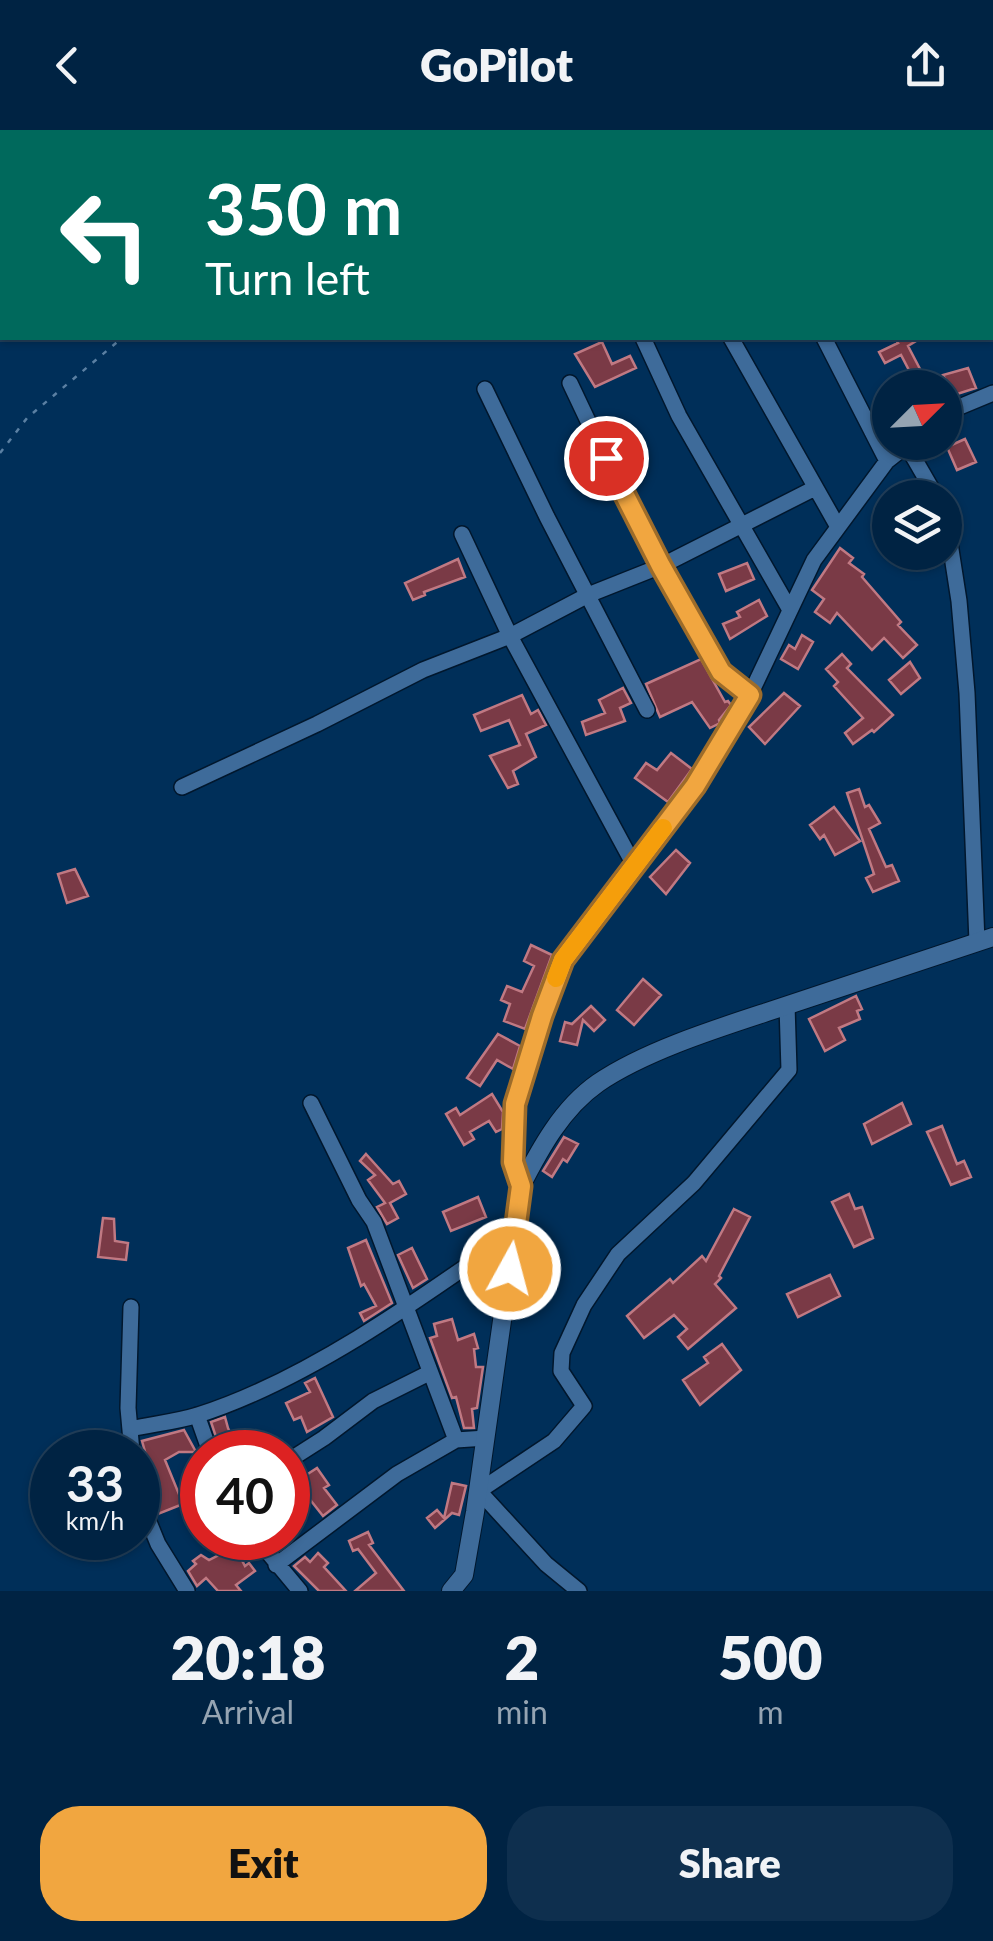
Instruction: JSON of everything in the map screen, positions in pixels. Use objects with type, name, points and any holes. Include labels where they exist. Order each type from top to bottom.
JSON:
[{"type":"street","points":[[643,340],[679,416],[790,610]]},
{"type":"street","points":[[733,340],[838,528]]},
{"type":"street","points":[[521,1186],[513,1162],[515,1104],[563,960],[695,786],[750,695],[814,560],[887,461],[825,340]]},
{"type":"street","points":[[570,383],[661,566],[721,672],[750,695]]},
{"type":"street","points":[[486,388],[647,710]]},
{"type":"street","points":[[962,406],[993,393]]},
{"type":"street","points":[[182,787],[423,670],[510,636],[588,595],[661,566],[814,488]]},
{"type":"street","points":[[462,534],[510,636],[634,865]]},
{"type":"street","points":[[452,1591],[464,1576],[479,1492],[521,1186],[570,1108],[596,1084],[714,1030],[988,939],[954,570]]},
{"type":"street","points":[[479,1492],[554,1441],[584,1406],[562,1371],[562,1353],[584,1306],[618,1254],[694,1183],[789,1070],[787,1006]]},
{"type":"street","points":[[311,1102],[359,1200],[374,1222],[456,1440]]},
{"type":"street","points":[[131,1307],[130,1429],[197,1415],[276,1383],[406,1306],[515,1232]]},
{"type":"street","points":[[310,1447],[373,1401],[429,1372]]},
{"type":"street","points":[[197,1415],[202,1430]]},
{"type":"street","points":[[276,1566],[397,1474],[456,1440],[486,1438]]},
{"type":"street","points":[[479,1492],[546,1564],[580,1591]]},
{"type":"street","points":[[160,1547],[187,1591]]},
{"type":"street","points":[[272,1560],[300,1591]]},
{"type":"path","points":[[0,453],[27,418],[120,340]]},
{"type":"building","points":[[896,340],[918,340],[908,346],[920,369],[909,370],[901,355],[885,363],[879,352],[898,343]]},
{"type":"building","points":[[602,342],[612,364],[630,356],[636,368],[595,387],[575,354]]},
{"type":"building","points":[[968,368],[976,388],[962,392],[961,370]]},
{"type":"building","points":[[965,439],[976,462],[957,470],[953,460],[962,460]]},
{"type":"building","points":[[840,548],[853,558],[849,563],[864,574],[862,577],[917,645],[903,658],[884,638],[872,650],[837,613],[830,623],[815,612],[824,599],[812,590]]},
{"type":"building","points":[[458,559],[465,577],[413,600],[405,583]]},
{"type":"building","points":[[747,563],[754,579],[726,591],[719,574]]},
{"type":"building","points":[[759,600],[767,616],[730,639],[723,624],[740,617],[737,612]]},
{"type":"building","points":[[802,635],[813,642],[798,669],[781,659],[789,645],[795,649]]},
{"type":"building","points":[[842,654],[851,664],[847,668],[893,715],[853,744],[845,733],[863,718],[834,686],[838,682],[826,669]]},
{"type":"building","points":[[701,659],[725,702],[731,705],[720,723],[710,728],[692,702],[660,717],[646,684]]},
{"type":"building","points":[[910,662],[920,678],[901,694],[889,680]]},
{"type":"building","points":[[623,688],[631,703],[620,708],[625,721],[586,735],[582,722],[605,713],[599,700]]},
{"type":"building","points":[[784,693],[800,706],[765,744],[749,727]]},
{"type":"building","points":[[522,695],[531,714],[538,710],[546,725],[526,734],[536,757],[513,771],[518,784],[508,788],[490,756],[520,745],[509,720],[481,731],[474,715]]},
{"type":"building","points":[[671,753],[692,769],[668,802],[635,778],[646,763],[657,770]]},
{"type":"building","points":[[859,789],[865,807],[869,805],[880,823],[869,829],[886,867],[892,865],[899,881],[873,892],[866,878],[874,874],[847,793]]},
{"type":"building","points":[[834,807],[860,841],[835,855],[824,835],[820,839],[810,825]]},
{"type":"building","points":[[676,850],[690,863],[666,894],[650,877]]},
{"type":"building","points":[[75,869],[88,896],[67,903],[58,874]]},
{"type":"building","points":[[531,945],[552,955],[525,1029],[504,1021],[510,1004],[501,1000],[507,986],[522,992],[534,966],[524,961]]},
{"type":"building","points":[[643,979],[661,995],[634,1025],[617,1010]]},
{"type":"building","points":[[856,996],[862,1009],[857,1011],[860,1019],[839,1028],[845,1040],[825,1051],[809,1019]]},
{"type":"building","points":[[591,1006],[605,1020],[594,1031],[583,1020],[577,1045],[560,1041],[565,1022],[572,1024]]},
{"type":"building","points":[[498,1034],[520,1046],[513,1069],[497,1060],[480,1086],[467,1078]]},
{"type":"building","points":[[492,1094],[503,1112],[502,1129],[496,1132],[489,1121],[470,1132],[474,1139],[464,1145],[446,1114],[456,1108],[460,1115]]},
{"type":"building","points":[[902,1103],[911,1124],[872,1144],[864,1124]]},
{"type":"building","points":[[942,1126],[957,1164],[964,1161],[971,1177],[951,1185],[927,1132]]},
{"type":"building","points":[[564,1137],[578,1144],[552,1177],[543,1171]]},
{"type":"building","points":[[366,1154],[393,1184],[399,1181],[406,1194],[390,1203],[398,1218],[387,1224],[377,1207],[385,1203],[368,1180],[375,1175],[360,1161]]},
{"type":"building","points":[[849,1194],[855,1209],[862,1207],[873,1238],[854,1247],[832,1202]]},
{"type":"building","points":[[478,1197],[486,1217],[451,1231],[443,1212]]},
{"type":"building","points":[[734,1209],[750,1217],[715,1284],[736,1308],[688,1349],[678,1337],[687,1329],[674,1315],[644,1338],[627,1316],[702,1256],[706,1261]]},
{"type":"building","points":[[103,1218],[114,1219],[115,1241],[128,1243],[126,1260],[98,1257]]},
{"type":"building","points":[[366,1240],[392,1303],[364,1321],[360,1313],[376,1306],[364,1284],[361,1286],[348,1248]]},
{"type":"building","points":[[412,1248],[427,1279],[413,1288],[398,1255]]},
{"type":"building","points":[[830,1275],[840,1296],[798,1317],[787,1294]]},
{"type":"building","points":[[452,1319],[458,1340],[474,1334],[478,1348],[474,1349],[476,1367],[483,1367],[477,1408],[472,1409],[474,1428],[464,1428],[456,1397],[452,1398],[430,1338],[437,1336],[434,1324]]},
{"type":"building","points":[[722,1344],[741,1370],[700,1405],[683,1380],[708,1363],[704,1357]]},
{"type":"building","points":[[315,1378],[333,1417],[310,1430],[301,1417],[294,1420],[286,1403],[310,1392],[305,1383]]},
{"type":"building","points":[[225,1417],[229,1430],[214,1430],[211,1422]]},
{"type":"building","points":[[180,1431],[180,1452],[165,1460],[180,1505],[160,1513],[160,1436]]},
{"type":"building","points":[[317,1468],[329,1485],[324,1488],[337,1505],[323,1516],[310,1500],[310,1473]]},
{"type":"building","points":[[452,1483],[466,1486],[459,1515],[452,1513],[435,1528],[427,1518],[437,1510],[444,1518]]},
{"type":"building","points":[[368,1532],[373,1543],[369,1545],[404,1591],[355,1591],[376,1573],[358,1549],[353,1551],[349,1541]]},
{"type":"building","points":[[318,1553],[328,1563],[324,1567],[346,1591],[319,1591],[294,1566],[301,1560],[310,1562]]},
{"type":"building","points":[[242,1560],[255,1571],[236,1585],[241,1591],[218,1591],[206,1578],[197,1586],[188,1571],[196,1564],[193,1561]]},
{"type":"slow traffic","points":[[556,978],[563,960],[663,828]]},
{"type":"route","points":[[510,1269],[521,1186],[513,1162],[515,1104],[563,960],[695,786],[750,695],[721,672],[606,458]]}]
